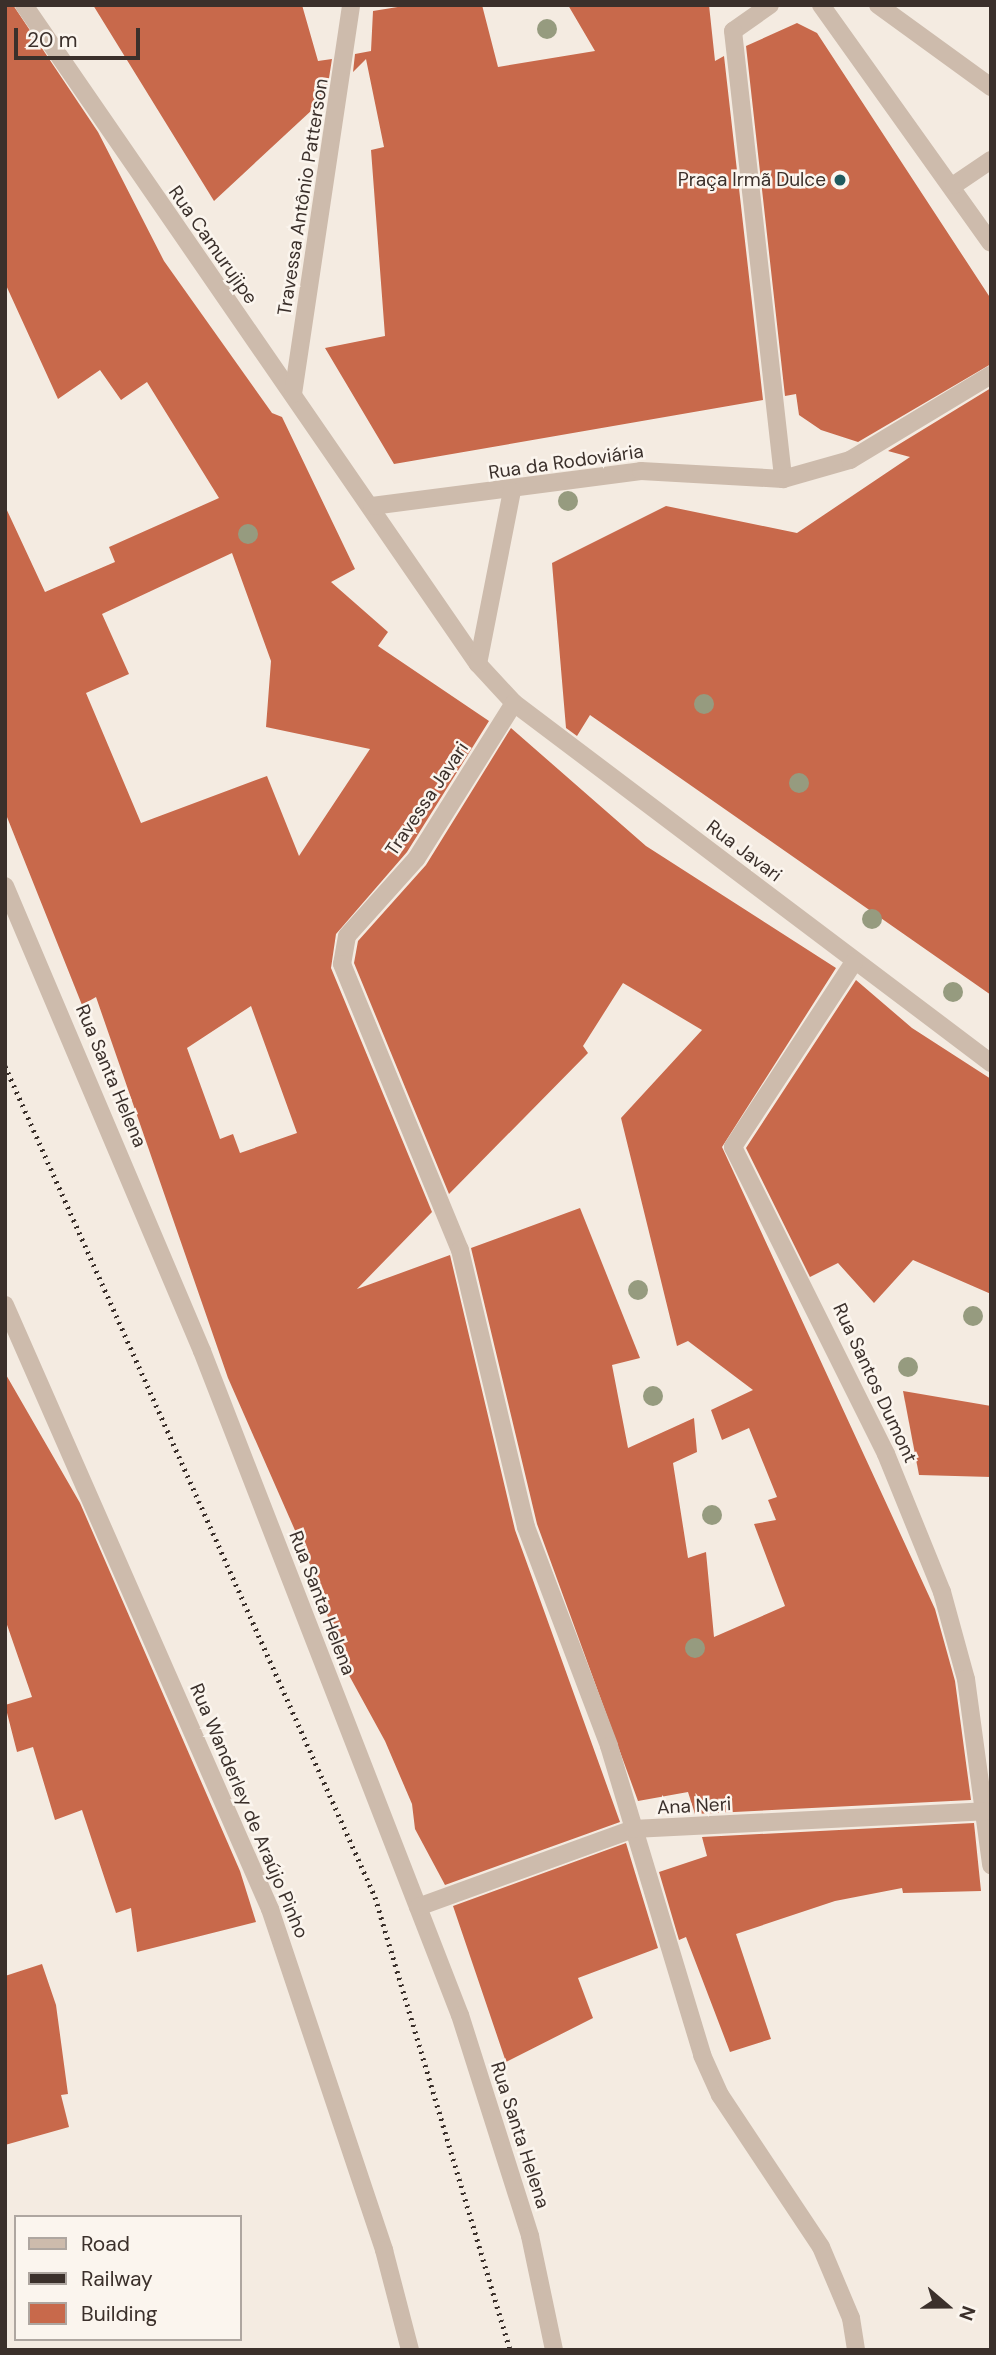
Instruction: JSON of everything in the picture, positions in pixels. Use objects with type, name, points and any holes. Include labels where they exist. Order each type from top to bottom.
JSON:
[{"type":"street","name":"Rua Camurujipe","points":[[24,5],[372,506]]},
{"type":"street","name":"Travessa Antônio Patterson","points":[[293,394],[351,5]]},
{"type":"street","points":[[770,5],[733,31],[783,479]]},
{"type":"street","points":[[821,5],[954,185],[991,243]]},
{"type":"street","points":[[878,5],[991,87]]},
{"type":"street","points":[[954,185],[991,160]]},
{"type":"street","name":"Rua da Rodoviária","points":[[372,506],[512,491],[641,471],[783,479],[850,460],[991,374]]},
{"type":"street","points":[[478,664],[512,491]]},
{"type":"street","name":"Rua Javari","points":[[372,506],[478,664],[514,703],[991,1063]]},
{"type":"street","name":"Travessa Javari","points":[[514,703],[416,859],[365,911],[342,948],[347,985],[440,1191],[526,1527],[609,1746],[633,1829]]},
{"type":"street","name":"Rua Santa Helena","points":[[5,886],[202,1351],[460,2015],[530,2236],[554,2350]]},
{"type":"street","name":"Rua Santos Dumont","points":[[854,962],[733,1147],[886,1454],[942,1592],[966,1679],[991,1865]]},
{"type":"street","name":"Rua Wanderley de Araújo Pinho","points":[[5,1306],[270,1909],[384,2250],[410,2350]]},
{"type":"street","name":"Ana Neri","points":[[418,1907],[633,1829],[985,1811]]},
{"type":"street","points":[[633,1829],[702,2055],[720,2095],[821,2247],[848,2307],[856,2350]]},
{"type":"building","points":[[5,5],[13,5],[98,132],[164,261],[272,413],[282,417],[355,569],[331,582],[388,632],[378,646],[489,721],[407,852],[336,934],[331,968],[432,1212],[357,1289],[450,1255],[515,1530],[620,1822],[445,1885],[415,1829],[412,1804],[385,1741],[345,1668],[312,1569],[228,1378],[96,997],[82,1005],[5,812],[5,506],[45,592],[115,562],[109,547],[219,498],[147,382],[121,400],[100,370],[58,399],[5,283]],"holes":[[[232,553],[271,661],[266,727],[370,749],[299,856],[267,776],[141,823],[86,693],[129,674],[102,614]],[[251,1006],[297,1133],[240,1153],[233,1134],[220,1139],[187,1048]]]},
{"type":"building","points":[[93,5],[302,5],[318,61],[332,59],[326,97],[214,201]]},
{"type":"building","points":[[410,5],[482,5],[498,67],[595,51],[568,5],[709,5],[715,61],[724,56],[763,400],[394,464],[325,348],[385,336],[371,150],[384,147],[366,59],[353,72],[355,54],[371,51],[373,11]]},
{"type":"building","name":"Praça Irmã Dulce","points":[[797,23],[817,33],[991,299],[991,364],[858,442],[821,430],[799,415],[796,394],[785,396],[746,46]]},
{"type":"building","points":[[991,388],[991,995],[590,715],[577,736],[566,728],[552,563],[666,506],[797,533],[910,457],[888,451]]},
{"type":"building","points":[[511,728],[646,846],[836,968],[722,1147],[935,1609],[955,1681],[971,1800],[695,1814],[688,1792],[638,1801],[537,1524],[471,1248],[580,1208],[640,1358],[612,1365],[628,1448],[694,1418],[697,1452],[673,1463],[688,1558],[706,1552],[714,1637],[785,1606],[754,1524],[776,1520],[768,1500],[777,1497],[749,1428],[722,1440],[711,1410],[753,1390],[688,1341],[677,1346],[621,1118],[702,1030],[623,983],[583,1046],[588,1053],[449,1194],[354,963],[358,941],[426,865]]},
{"type":"building","points":[[856,980],[912,1028],[991,1079],[991,1294],[913,1260],[874,1303],[838,1263],[810,1277],[746,1148]]},
{"type":"building","points":[[5,1373],[80,1503],[240,1871],[256,1922],[137,1952],[131,1908],[116,1913],[82,1810],[55,1820],[33,1747],[17,1752],[5,1705],[32,1697],[5,1619]]},
{"type":"building","points":[[903,1391],[991,1406],[991,1477],[919,1475]]},
{"type":"building","points":[[974,1823],[981,1891],[903,1893],[902,1888],[835,1901],[736,1934],[771,2039],[730,2052],[686,1937],[679,1940],[659,1872],[707,1856],[702,1837]]},
{"type":"building","points":[[626,1843],[658,1948],[578,1978],[593,2018],[506,2062],[453,1906]]},
{"type":"building","points":[[42,1964],[56,2005],[68,2094],[61,2095],[69,2127],[5,2145],[5,1976]]},
{"type":"railway","points":[[5,1066],[375,1897],[510,2350]]},
{"type":"place","name":"Praça Irmã Dulce","points":[[840,180]]}]
